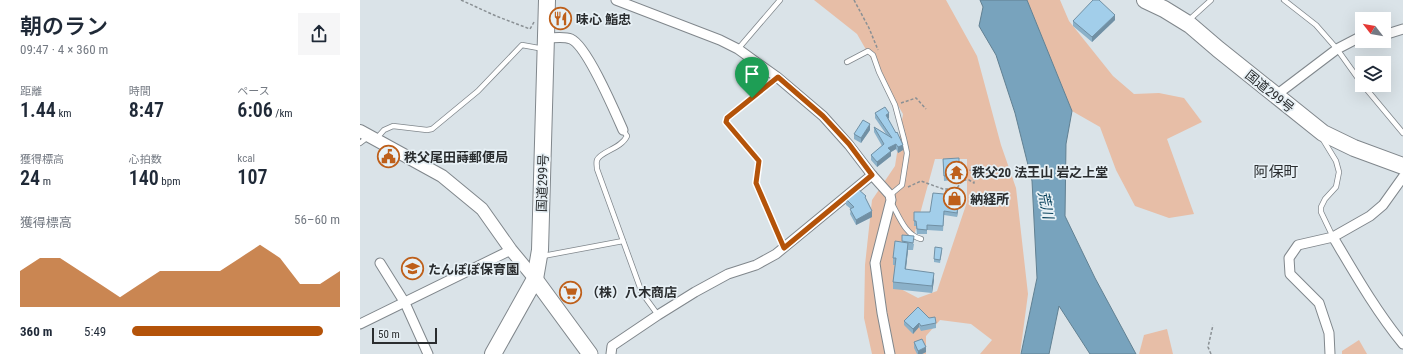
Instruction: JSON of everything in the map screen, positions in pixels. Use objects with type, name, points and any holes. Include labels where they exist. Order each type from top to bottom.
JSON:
[{"type":"highway","name":"国道299号","points":[[1145,0],[1164,9],[1186,23],[1275,96],[1323,133],[1354,148],[1403,166]]},
{"type":"highway","name":"国道299号","points":[[493,354],[535,279],[539,257],[547,3]]},
{"type":"main road","points":[[535,279],[590,354]]},
{"type":"street","points":[[616,0],[738,48],[778,77],[823,116],[849,144],[890,197],[875,263],[882,313],[890,354]]},
{"type":"street","points":[[1391,33],[1403,29]]},
{"type":"street","points":[[546,44],[566,37],[572,39],[581,47],[623,130]]},
{"type":"street","points":[[1275,96],[1337,49],[1355,40]]},
{"type":"street","points":[[369,135],[442,176],[482,209],[511,250],[535,279]]},
{"type":"street","points":[[611,354],[612,346],[658,315],[728,274],[756,265],[776,254],[872,175]]},
{"type":"street","points":[[1330,354],[1329,333],[1319,303],[1290,274],[1289,258],[1298,246],[1333,237],[1370,216],[1383,205],[1403,177]]},
{"type":"street","points":[[1333,237],[1366,293],[1403,344]]},
{"type":"street","points":[[360,324],[511,250]]},
{"type":"street","points":[[380,263],[405,303],[428,354]]},
{"type":"lane","points":[[738,48],[780,0]]},
{"type":"lane","points":[[1186,23],[1211,0]]},
{"type":"lane","points":[[1284,0],[1316,25],[1337,49],[1355,74]]},
{"type":"lane","points":[[360,143],[369,135],[393,126],[426,130],[432,129],[478,91],[522,45],[546,44]]},
{"type":"lane","points":[[847,62],[868,50],[873,55],[879,72],[895,105],[907,153],[902,185],[890,197],[906,229],[914,237],[921,239]]},
{"type":"lane","points":[[778,77],[727,118],[726,122],[759,161],[756,183],[784,248]]},
{"type":"lane","points":[[1369,92],[1403,133]]},
{"type":"lane","points":[[623,130],[626,136],[625,139],[620,145],[599,157],[596,161],[597,169],[642,293],[658,315]]},
{"type":"lane","points":[[1323,133],[1321,139],[1336,160],[1339,172],[1336,187],[1325,199],[1321,207],[1321,212],[1333,237]]},
{"type":"lane","points":[[539,257],[623,242]]},
{"type":"path","points":[[461,0],[530,30],[540,10],[547,3]]},
{"type":"path","points":[[854,0],[869,28],[879,52]]},
{"type":"path","points":[[895,105],[916,98],[926,109]]},
{"type":"path","points":[[953,196],[954,192],[963,180],[963,171],[973,170],[974,183],[969,180],[963,180]]},
{"type":"path","points":[[904,189],[921,181],[943,189],[949,189],[954,192]]},
{"type":"path","points":[[1211,354],[1208,347],[1213,324]]},
{"type":"shaded area","points":[[814,0],[946,0],[977,56],[1001,145],[1016,188],[1028,294],[1020,354],[980,354],[992,340],[971,324],[940,320],[926,336],[926,354],[872,354],[864,318],[865,265],[872,200],[895,166],[903,114],[857,34]],"holes":[[[935,159],[967,159],[967,202],[937,291],[918,298],[899,288],[903,243],[912,243]]]},
{"type":"shaded area","points":[[1027,0],[1060,0],[1069,21],[1113,76],[1134,94],[1159,93],[1184,98],[1202,122],[1167,139],[1194,214],[1169,218],[1135,206],[1116,170],[1100,127],[1072,111]]},
{"type":"shaded area","points":[[1167,329],[1173,354],[1139,354],[1144,335]]},
{"type":"shaded area","points":[[1359,340],[1367,354],[1342,354],[1342,351]]},
{"type":"water","name":"荒川","points":[[980,0],[1027,0],[1072,111],[1066,144],[1065,216],[1095,278],[1136,354],[1090,354],[1059,306],[1049,354],[1021,354],[1037,278],[1032,181],[1015,113],[996,55],[979,26],[983,7]]},
{"type":"building","points":[[1093,0],[1099,0],[1115,15],[1092,37],[1073,21]]},
{"type":"building","points":[[885,107],[889,113],[886,115],[903,145],[898,147],[896,144],[888,148],[891,151],[877,162],[871,155],[884,144],[874,127],[892,138],[875,113]]},
{"type":"building","points":[[863,120],[870,124],[861,138],[854,134]]},
{"type":"building","points":[[959,158],[959,163],[962,162],[960,174],[944,176],[943,159]]},
{"type":"building","points":[[858,189],[866,196],[865,197],[872,211],[856,220],[850,209],[854,207],[846,199]]},
{"type":"building","points":[[946,190],[960,192],[957,213],[944,211],[943,226],[927,225],[927,230],[917,229],[916,221],[914,221],[914,212],[930,212],[933,193],[945,194]]},
{"type":"building","points":[[902,235],[914,236],[913,243],[902,241]]},
{"type":"building","points":[[895,241],[908,243],[905,269],[934,273],[932,286],[893,282],[896,258],[893,258]]},
{"type":"building","points":[[935,247],[942,248],[940,260],[934,259]]},
{"type":"building","points":[[918,307],[929,318],[935,317],[936,323],[921,326],[919,323],[913,329],[904,321]]},
{"type":"building","points":[[922,339],[926,347],[918,351],[914,342]]},
{"type":"place","name":"味心 鮨忠","points":[[561,19]]},
{"type":"place","name":"秩父尾田蒔郵便局","points":[[388,157]]},
{"type":"place","name":"秩父20 法王山 岩之上堂","points":[[957,172]]},
{"type":"place","name":"納経所","points":[[954,199]]},
{"type":"place","name":"たんぽぽ保育園","points":[[413,269]]},
{"type":"place","name":"（株）八木商店","points":[[570,292]]},
{"type":"district","name":"阿保町","points":[[1276,172]]},
{"type":"route","points":[[778,77],[823,116],[849,144],[872,175],[784,248],[756,183],[759,161],[726,122],[727,118],[752,98],[778,77]]}]
